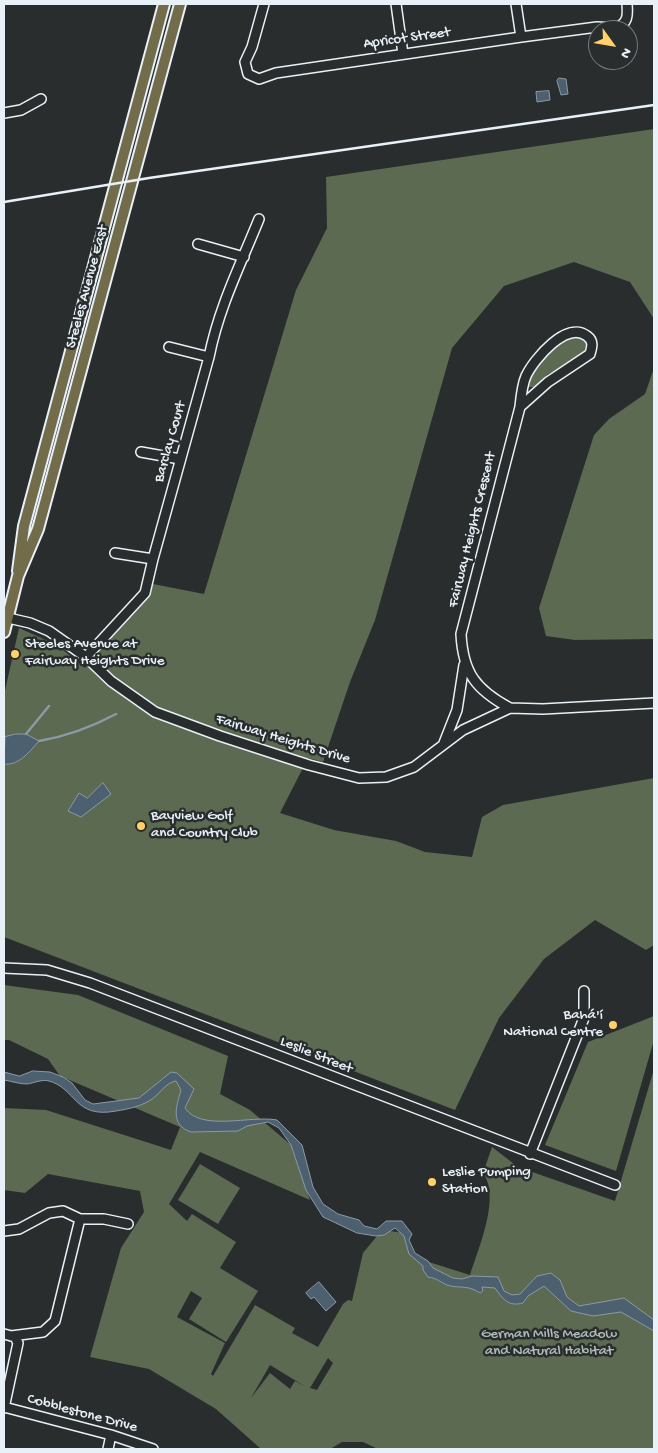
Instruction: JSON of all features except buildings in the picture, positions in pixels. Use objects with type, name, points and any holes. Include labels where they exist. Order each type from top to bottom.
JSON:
[{"type":"main road","name":"Steeles Avenue East","points":[[18,576],[19,549],[24,526],[164,4]]},
{"type":"main road","name":"Steeles Avenue East","points":[[4,632],[6,617],[18,576],[38,530],[180,4]]},
{"type":"street","name":"Apricot Street","points":[[264,4],[252,47],[245,62],[248,74],[253,78],[259,79],[276,73],[521,36],[598,27],[616,28],[626,21],[628,16],[627,4]]},
{"type":"street","points":[[396,4],[403,54]]},
{"type":"street","points":[[516,4],[521,36]]},
{"type":"street","points":[[4,113],[21,110],[41,99]]},
{"type":"street","name":"Barclay Court","points":[[86,657],[146,593],[153,559],[209,357],[222,303],[260,219]]},
{"type":"street","points":[[198,244],[244,257]]},
{"type":"street","name":"Fairway Heights Crescent","points":[[443,746],[457,710],[464,660],[461,634],[520,407],[525,377],[549,345],[571,332],[582,332],[591,339],[590,354],[548,382],[520,407]]},
{"type":"street","points":[[169,347],[209,357]]},
{"type":"street","points":[[141,452],[180,459]]},
{"type":"street","points":[[115,553],[153,559]]},
{"type":"street","name":"Fairway Heights Drive","points":[[6,617],[30,623],[49,631],[86,657],[111,682],[155,712],[220,736],[346,775],[373,779],[386,777],[414,767],[463,730],[510,708],[543,709],[654,704]]},
{"type":"street","name":"Fairway Heights Crescent","points":[[464,660],[472,679],[479,688],[510,708]]},
{"type":"street","name":"Leslie Street","points":[[4,968],[47,970],[90,983],[530,1154],[615,1185]]},
{"type":"street","points":[[530,1154],[584,1018],[584,991]]},
{"type":"street","points":[[4,1231],[29,1225],[49,1213],[63,1211],[80,1219],[104,1219],[128,1224]]},
{"type":"street","points":[[7,1335],[43,1332],[54,1321],[80,1219]]},
{"type":"street","points":[[4,1408],[18,1352],[18,1342],[7,1335]]},
{"type":"street","name":"Cobblestone Drive","points":[[4,1408],[111,1435],[153,1449]]},
{"type":"street","points":[[108,1449],[111,1435]]},
{"type":"green space","name":"Bayview Golf and Country Club","points":[[654,129],[654,319],[630,282],[574,262],[504,286],[452,348],[375,620],[350,682],[323,762],[308,758],[280,813],[334,830],[396,841],[425,852],[472,857],[482,817],[503,805],[654,778],[654,945],[646,950],[595,920],[544,959],[499,1018],[455,1110],[4,937],[4,695],[19,628],[57,645],[85,668],[147,597],[153,584],[204,594],[296,290],[327,228],[326,177]]},
{"type":"green space","points":[[581,336],[589,344],[589,349],[584,355],[548,374],[534,387],[529,387],[534,371],[547,355],[564,342]]},
{"type":"green space","points":[[654,368],[654,639],[575,640],[546,636],[539,608],[594,435],[609,419],[645,394]]},
{"type":"green space","name":"German Mills Meadow and Natural Habitat","points":[[4,985],[78,995],[228,1056],[220,1094],[250,1110],[291,1145],[310,1200],[200,1152],[169,1204],[187,1221],[192,1214],[236,1242],[220,1268],[258,1291],[226,1342],[189,1319],[202,1298],[191,1291],[177,1317],[225,1343],[211,1374],[213,1376],[255,1305],[295,1328],[292,1333],[318,1347],[343,1304],[348,1300],[352,1301],[363,1253],[382,1230],[404,1233],[413,1257],[470,1275],[489,1209],[490,1195],[488,1183],[483,1173],[492,1147],[518,1167],[615,1201],[654,1069],[654,1449],[378,1449],[363,1442],[342,1442],[330,1449],[261,1449],[216,1409],[149,1369],[90,1357],[121,1248],[144,1212],[140,1191],[48,1174],[25,1193],[4,1190],[4,1108],[46,1110],[171,1150],[180,1127],[60,1076],[48,1059],[9,1040],[4,1040]],"holes":[[[328,1358],[333,1363],[317,1390],[310,1388]],[[270,1365],[306,1387],[295,1381],[290,1389],[270,1373],[251,1398]]]},
{"type":"green space","points":[[654,1016],[654,1040],[616,1171],[545,1145],[588,1042]]},
{"type":"green space","points":[[200,1164],[240,1188],[218,1224],[178,1200]]},
{"type":"water","points":[[559,78],[566,79],[568,94],[561,95],[557,81]]},
{"type":"water","points":[[549,91],[550,100],[537,102],[536,92]]},
{"type":"water","points":[[26,734],[39,741],[15,763],[4,764],[5,737]]},
{"type":"water","points":[[103,783],[111,794],[81,817],[68,811],[79,793],[87,798]]},
{"type":"water","points":[[33,1071],[50,1072],[63,1077],[72,1083],[85,1100],[93,1104],[139,1098],[171,1072],[177,1073],[194,1089],[185,1108],[192,1115],[214,1121],[277,1120],[302,1145],[313,1187],[323,1204],[338,1214],[359,1220],[364,1226],[377,1229],[386,1221],[402,1221],[412,1234],[409,1240],[415,1253],[428,1261],[433,1268],[453,1278],[462,1279],[472,1276],[498,1277],[504,1291],[512,1295],[520,1294],[537,1276],[551,1273],[560,1280],[567,1297],[579,1306],[624,1298],[654,1320],[654,1331],[621,1312],[593,1316],[571,1311],[544,1286],[528,1296],[523,1303],[513,1304],[503,1299],[495,1288],[482,1287],[483,1291],[480,1293],[467,1288],[447,1285],[428,1277],[423,1270],[423,1266],[409,1254],[404,1236],[395,1228],[384,1235],[376,1236],[357,1233],[323,1217],[306,1190],[291,1145],[279,1128],[268,1122],[247,1126],[238,1131],[191,1132],[184,1129],[177,1120],[176,1115],[181,1090],[176,1081],[163,1088],[155,1097],[144,1104],[116,1111],[102,1112],[92,1111],[83,1107],[65,1090],[49,1081],[21,1084],[4,1080],[4,1072],[19,1076]]},
{"type":"water","points":[[319,1282],[336,1302],[326,1311],[314,1297],[311,1299],[306,1293]]},
{"type":"waterway","points":[[26,734],[49,706]]},
{"type":"waterway","points":[[39,741],[79,731],[116,714]]},
{"type":"railway","points":[[4,202],[149,178],[654,105]]},
{"type":"place","name":"Steeles Avenue at Fairway Heights Drive","points":[[15,654]]},
{"type":"place","name":"Bayview Golf and Country Club","points":[[141,826]]},
{"type":"place","name":"Bahá'í National Centre","points":[[613,1025]]},
{"type":"place","name":"Leslie Pumping Station","points":[[432,1182]]}]
